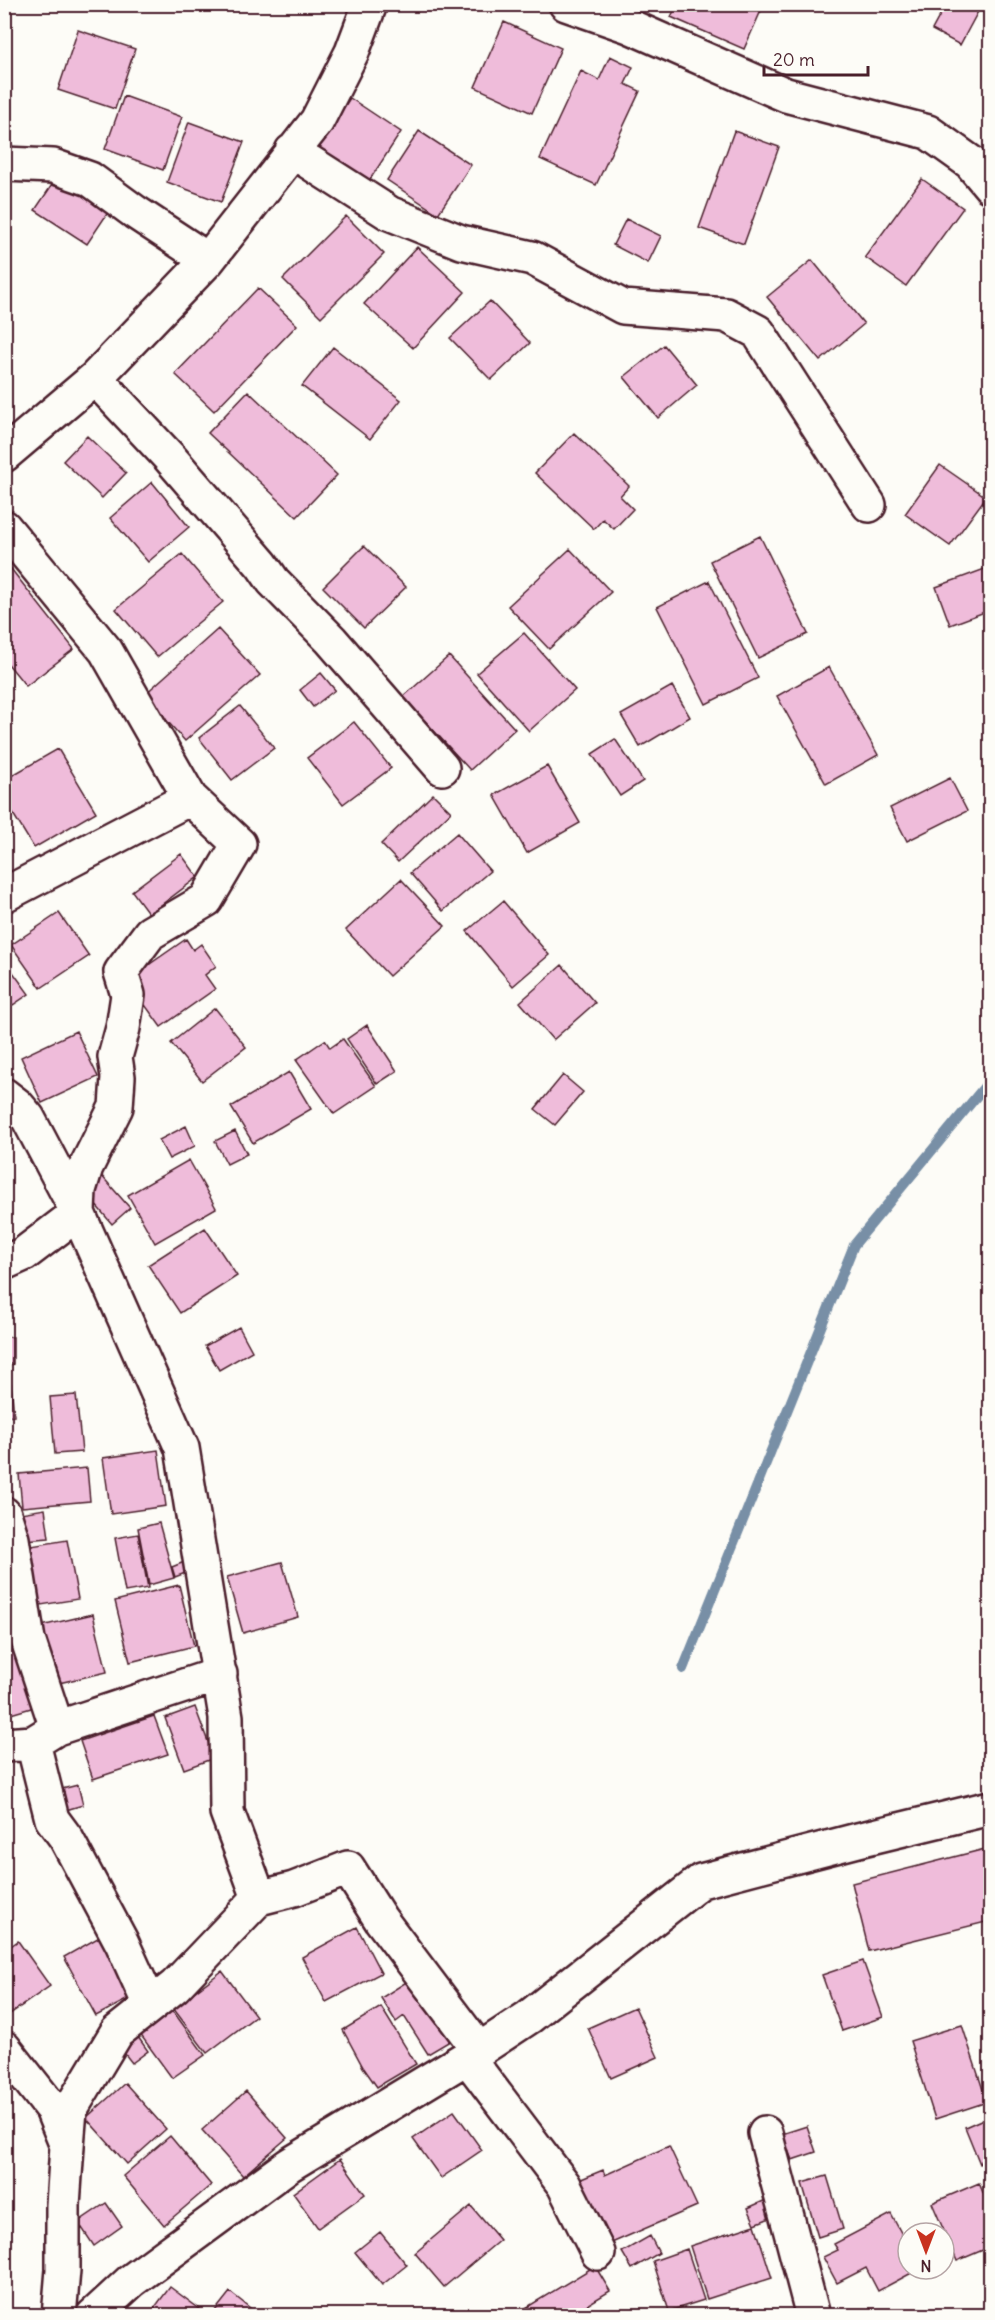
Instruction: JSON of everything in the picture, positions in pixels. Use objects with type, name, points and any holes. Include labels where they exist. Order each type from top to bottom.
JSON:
[{"type":"street","points":[[4,455],[95,378],[208,260],[316,121],[352,52],[370,4]]},
{"type":"street","points":[[566,4],[629,26],[786,95],[928,132],[970,162],[990,186]]},
{"type":"street","points":[[292,152],[389,213],[461,242],[532,258],[623,307],[726,315],[758,332],[869,505]]},
{"type":"street","points":[[4,164],[53,166],[90,179],[208,260]]},
{"type":"street","points":[[95,378],[170,458],[262,564],[273,581],[331,640],[442,768]]},
{"type":"street","points":[[4,527],[106,651],[190,798],[239,844],[206,900],[150,933],[121,972],[128,995],[123,1028],[115,1057],[118,1077],[116,1107],[86,1167],[79,1190],[78,1213]]},
{"type":"street","points":[[4,895],[190,798]]},
{"type":"street","points":[[4,1095],[28,1118],[78,1213],[182,1448],[226,1717],[227,1812],[259,1898]]},
{"type":"street","points":[[4,1263],[24,1254],[78,1213]]},
{"type":"street","points":[[4,1514],[12,1539],[28,1640],[31,1739],[52,1819],[66,1838],[122,1943],[150,2005]]},
{"type":"street","points":[[31,1739],[220,1674]]},
{"type":"street","points":[[93,2316],[130,2281],[289,2166],[473,2054],[529,2017],[701,1881],[990,1808]]},
{"type":"street","points":[[59,2316],[63,2270],[63,2205],[70,2110],[117,2032],[175,1986],[259,1898],[294,1889],[348,1868],[381,1920],[564,2185],[598,2253]]},
{"type":"street","points":[[4,2048],[52,2109],[67,2146]]},
{"type":"street","points":[[765,2133],[813,2316]]},
{"type":"building","points":[[677,4],[764,4],[744,49],[671,17]]},
{"type":"building","points":[[946,4],[982,4],[960,45],[932,30]]},
{"type":"building","points":[[504,22],[561,48],[532,113],[475,87]]},
{"type":"building","points":[[78,30],[135,49],[115,109],[58,90]]},
{"type":"building","points":[[610,56],[633,67],[625,84],[640,91],[596,185],[540,159],[581,71],[599,80]]},
{"type":"building","points":[[124,96],[182,117],[163,170],[105,149]]},
{"type":"building","points":[[350,98],[401,132],[369,181],[318,147]]},
{"type":"building","points":[[189,122],[244,142],[221,202],[167,182]]},
{"type":"building","points":[[419,131],[471,165],[438,214],[387,180]]},
{"type":"building","points":[[734,131],[779,147],[744,244],[699,228]]},
{"type":"building","points":[[66,164],[117,199],[87,244],[35,210]]},
{"type":"building","points":[[922,179],[963,208],[906,286],[865,257]]},
{"type":"building","points":[[346,216],[384,254],[321,317],[283,279]]},
{"type":"building","points":[[626,219],[661,236],[648,263],[613,245]]},
{"type":"building","points":[[417,247],[465,292],[413,348],[364,304]]},
{"type":"building","points":[[812,260],[864,324],[820,361],[767,297]]},
{"type":"building","points":[[258,288],[297,325],[214,411],[175,374]]},
{"type":"building","points":[[490,301],[530,343],[491,380],[450,338]]},
{"type":"building","points":[[664,345],[697,385],[658,418],[624,377]]},
{"type":"building","points":[[333,347],[401,400],[370,439],[302,386]]},
{"type":"building","points":[[248,391],[337,475],[297,517],[208,433]]},
{"type":"building","points":[[574,433],[629,486],[620,496],[633,509],[614,529],[603,519],[594,529],[535,473]]},
{"type":"building","points":[[87,436],[126,473],[102,498],[63,461]]},
{"type":"building","points":[[940,465],[986,497],[950,546],[905,514]]},
{"type":"building","points":[[152,482],[189,527],[148,562],[110,518]]},
{"type":"building","points":[[760,536],[808,634],[758,658],[710,561]]},
{"type":"building","points":[[364,546],[406,587],[364,628],[323,587]]},
{"type":"building","points":[[570,549],[611,592],[549,649],[508,606]]},
{"type":"building","points":[[182,554],[223,602],[157,657],[116,609]]},
{"type":"building","points":[[4,560],[74,649],[26,686],[4,659]]},
{"type":"building","points":[[990,567],[990,610],[950,625],[936,587]]},
{"type":"building","points":[[709,581],[758,678],[706,704],[657,607]]},
{"type":"building","points":[[218,629],[260,675],[185,741],[144,695]]},
{"type":"building","points":[[524,633],[575,690],[529,731],[477,673]]},
{"type":"building","points":[[449,656],[515,729],[470,770],[403,697]]},
{"type":"building","points":[[829,667],[878,755],[826,784],[777,696]]},
{"type":"building","points":[[321,673],[335,690],[313,707],[300,690]]},
{"type":"building","points":[[672,686],[690,717],[640,747],[621,715]]},
{"type":"building","points":[[240,706],[274,748],[232,780],[199,738]]},
{"type":"building","points":[[354,722],[391,768],[343,804],[307,758]]},
{"type":"building","points":[[615,739],[643,781],[620,796],[592,754]]},
{"type":"building","points":[[58,749],[96,812],[34,848],[4,799],[4,780]]},
{"type":"building","points":[[547,766],[580,823],[527,853],[494,795]]},
{"type":"building","points":[[950,778],[967,811],[907,841],[890,808]]},
{"type":"building","points":[[433,794],[451,812],[398,862],[381,844]]},
{"type":"building","points":[[457,833],[490,871],[443,911],[410,873]]},
{"type":"building","points":[[181,854],[198,877],[149,914],[132,891]]},
{"type":"building","points":[[401,879],[445,926],[389,976],[346,930]]},
{"type":"building","points":[[503,901],[549,955],[513,986],[467,931]]},
{"type":"building","points":[[59,913],[89,956],[41,988],[11,945]]},
{"type":"building","points":[[186,939],[193,950],[201,944],[216,966],[205,975],[215,989],[161,1027],[127,980]]},
{"type":"building","points":[[4,960],[29,994],[4,1011]]},
{"type":"building","points":[[562,965],[595,1003],[553,1040],[520,1002]]},
{"type":"building","points":[[215,1008],[246,1047],[202,1081],[171,1043]]},
{"type":"building","points":[[367,1025],[397,1071],[377,1084],[347,1039]]},
{"type":"building","points":[[76,1031],[98,1077],[42,1103],[21,1057]]},
{"type":"building","points":[[343,1039],[376,1086],[334,1114],[296,1060],[325,1040],[330,1048]]},
{"type":"building","points":[[289,1072],[311,1109],[253,1143],[231,1107]]},
{"type":"building","points":[[563,1075],[583,1092],[555,1125],[535,1109]]},
{"type":"building","points":[[186,1126],[195,1146],[169,1159],[159,1140]]},
{"type":"building","points":[[235,1131],[247,1154],[227,1164],[215,1141]]},
{"type":"building","points":[[189,1160],[216,1208],[155,1243],[128,1195]]},
{"type":"building","points":[[100,1174],[130,1208],[112,1224],[83,1190]]},
{"type":"building","points":[[205,1228],[237,1276],[180,1313],[148,1265]]},
{"type":"building","points":[[239,1327],[252,1351],[219,1370],[205,1346]]},
{"type":"building","points":[[4,1337],[13,1337],[13,1364],[4,1364]]},
{"type":"building","points":[[4,1384],[11,1384],[14,1416],[4,1417]]},
{"type":"building","points":[[76,1395],[82,1452],[55,1454],[50,1397]]},
{"type":"building","points":[[158,1450],[166,1506],[111,1514],[103,1458]]},
{"type":"building","points":[[87,1468],[90,1501],[22,1507],[19,1474]]},
{"type":"building","points":[[45,1509],[49,1538],[24,1540],[20,1513]]},
{"type":"building","points":[[159,1523],[174,1578],[149,1585],[138,1528]]},
{"type":"building","points":[[138,1534],[148,1588],[125,1592],[115,1538]]},
{"type":"building","points":[[67,1540],[78,1599],[35,1606],[25,1547]]},
{"type":"building","points":[[189,1560],[193,1570],[175,1577],[172,1567]]},
{"type":"building","points":[[282,1562],[298,1617],[243,1633],[227,1577]]},
{"type":"building","points":[[179,1585],[194,1646],[130,1662],[115,1601]]},
{"type":"building","points":[[93,1614],[107,1672],[50,1685],[37,1627]]},
{"type":"building","points":[[16,1632],[38,1706],[4,1716],[4,1636]]},
{"type":"building","points":[[195,1707],[214,1758],[184,1769],[165,1718]]},
{"type":"building","points":[[154,1716],[168,1754],[93,1779],[80,1741]]},
{"type":"building","points":[[78,1785],[83,1805],[59,1812],[54,1791]]},
{"type":"building","points":[[985,1849],[990,1871],[990,1921],[869,1951],[852,1883]]},
{"type":"building","points":[[357,1927],[381,1973],[326,2002],[302,1957]]},
{"type":"building","points":[[103,1935],[136,1995],[96,2016],[64,1957]]},
{"type":"building","points":[[18,1941],[50,1986],[4,2018],[4,1951]]},
{"type":"building","points":[[863,1961],[883,2017],[842,2031],[822,1975]]},
{"type":"building","points":[[222,1971],[256,2016],[207,2053],[173,2008]]},
{"type":"building","points":[[411,1979],[450,2041],[428,2054],[404,2016],[396,2022],[381,1998]]},
{"type":"building","points":[[170,2007],[205,2055],[172,2078],[137,2030]]},
{"type":"building","points":[[381,2007],[416,2064],[377,2087],[343,2030]]},
{"type":"building","points":[[635,2007],[658,2057],[611,2078],[588,2028]]},
{"type":"building","points":[[962,2025],[987,2102],[935,2119],[910,2041]]},
{"type":"building","points":[[138,2037],[148,2051],[132,2063],[121,2049]]},
{"type":"building","points":[[125,2083],[166,2129],[127,2164],[86,2118]]},
{"type":"building","points":[[246,2091],[287,2138],[243,2176],[202,2130]]},
{"type":"building","points":[[454,2111],[482,2150],[441,2178],[413,2139]]},
{"type":"building","points":[[990,2116],[990,2159],[980,2164],[965,2127]]},
{"type":"building","points":[[807,2126],[816,2152],[792,2160],[782,2134]]},
{"type":"building","points":[[170,2136],[211,2185],[164,2225],[123,2176]]},
{"type":"building","points":[[669,2146],[697,2206],[607,2245],[579,2180],[603,2170],[605,2175]]},
{"type":"building","points":[[340,2159],[365,2194],[318,2228],[293,2193]]},
{"type":"building","points":[[827,2176],[843,2229],[818,2237],[802,2183]]},
{"type":"building","points":[[979,2183],[990,2209],[990,2247],[957,2261],[956,2221],[940,2221],[932,2203]]},
{"type":"building","points":[[768,2199],[775,2216],[755,2224],[748,2208]]},
{"type":"building","points":[[106,2203],[122,2226],[94,2246],[78,2222]]},
{"type":"building","points":[[471,2206],[500,2240],[444,2287],[415,2253]]},
{"type":"building","points":[[891,2214],[896,2223],[897,2281],[878,2291],[866,2268],[837,2283],[823,2257],[838,2250],[834,2244]]},
{"type":"building","points":[[755,2225],[772,2278],[707,2299],[690,2246]]},
{"type":"building","points":[[380,2232],[407,2265],[382,2285],[355,2252]]},
{"type":"building","points":[[650,2236],[659,2253],[632,2269],[622,2252]]},
{"type":"building","points":[[687,2249],[704,2300],[669,2311],[653,2261]]},
{"type":"building","points":[[595,2266],[610,2291],[569,2316],[521,2316],[519,2312]]},
{"type":"building","points":[[170,2287],[205,2313],[203,2316],[149,2315]]},
{"type":"building","points":[[230,2292],[260,2316],[211,2316]]},
{"type":"waterway","points":[[683,1669],[854,1245],[990,1080]]}]
